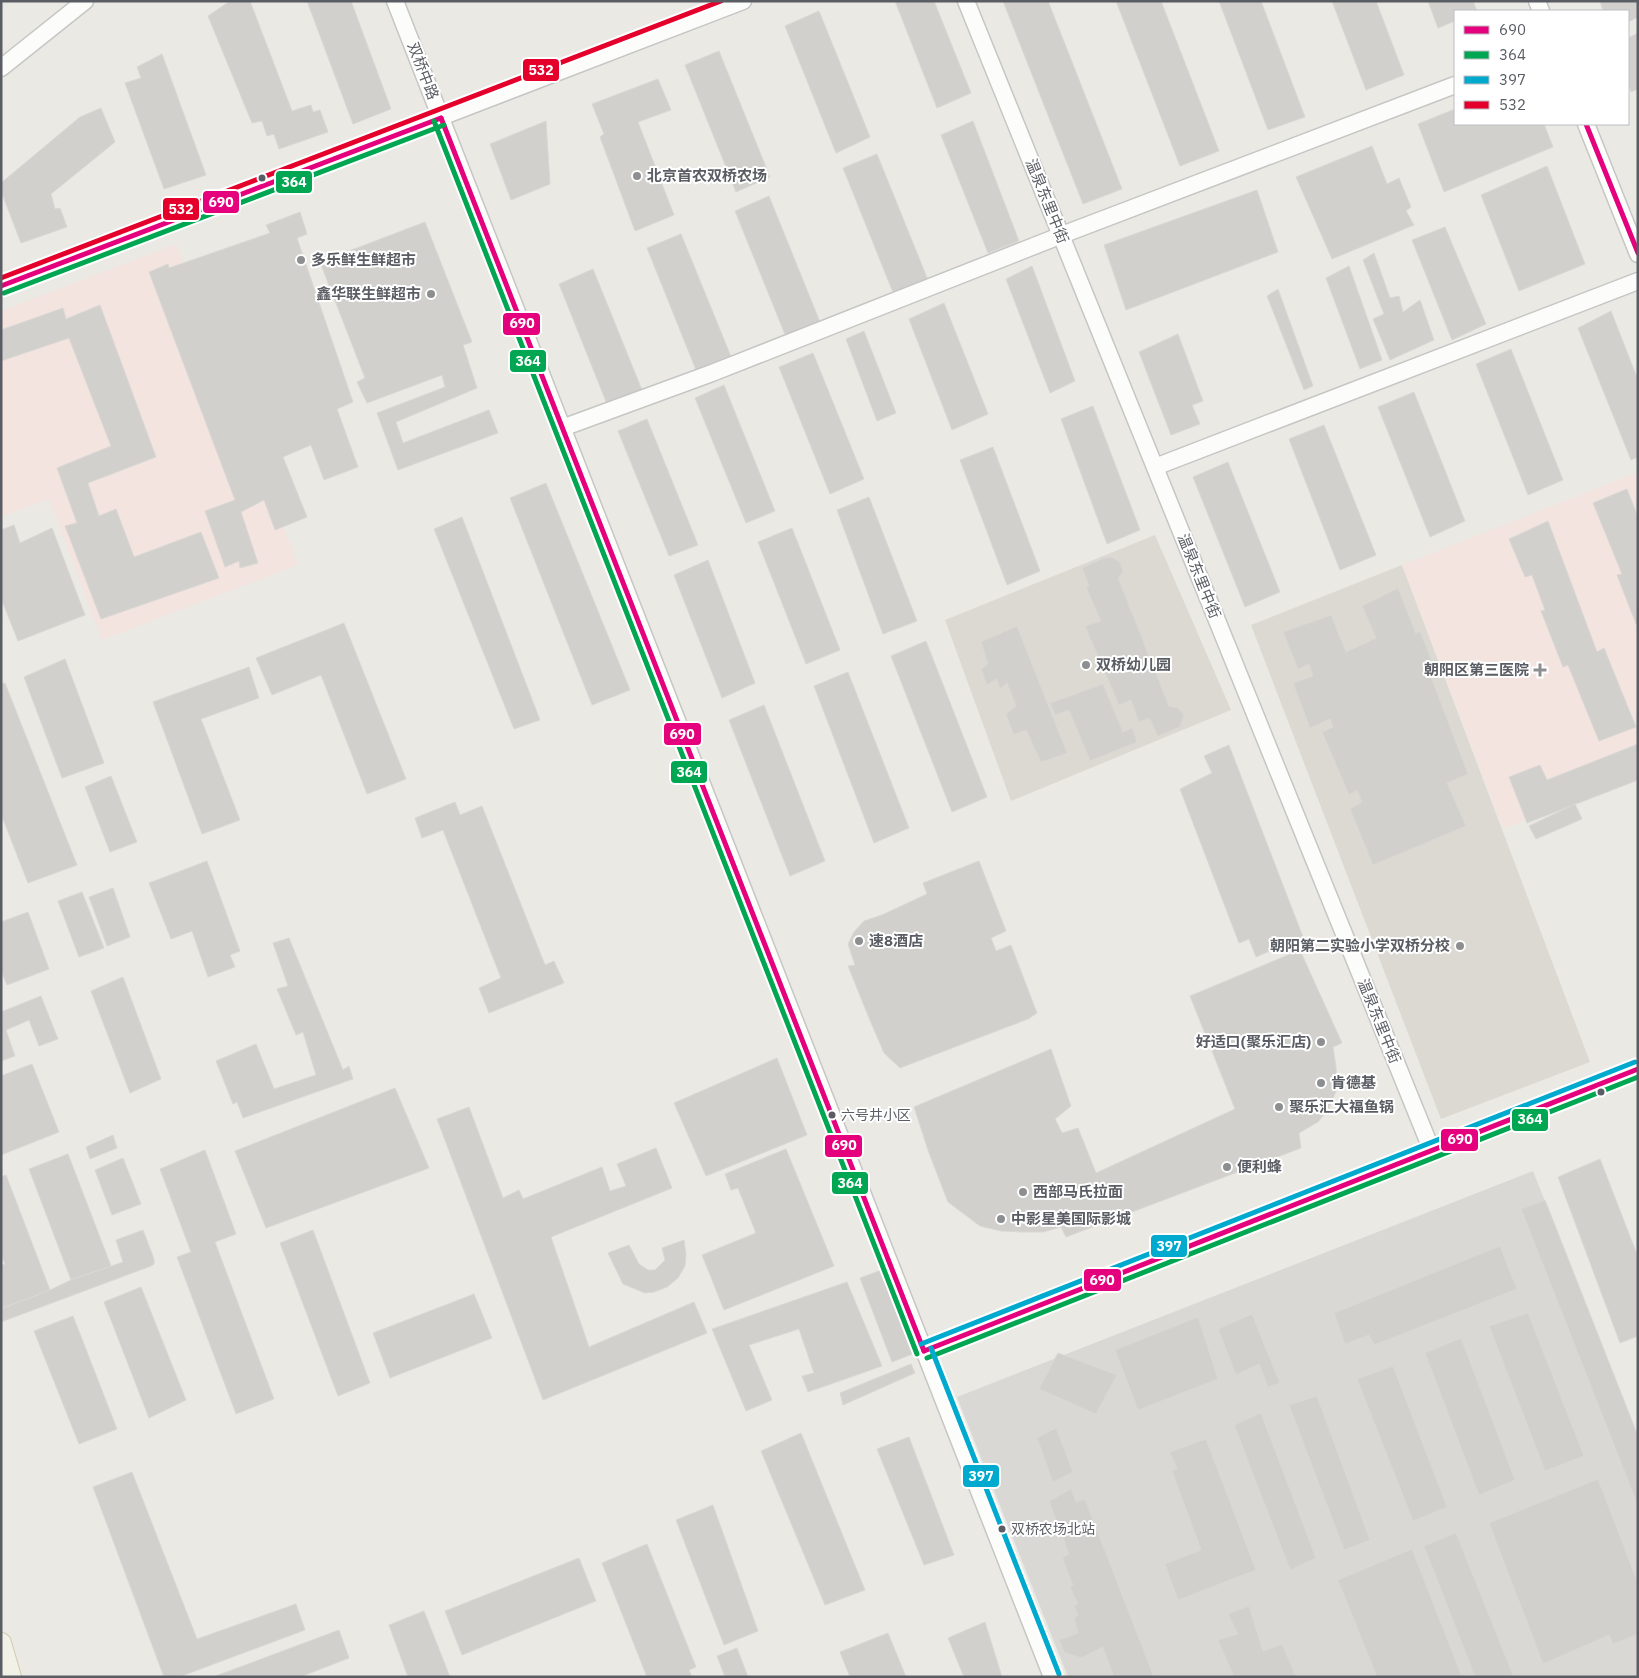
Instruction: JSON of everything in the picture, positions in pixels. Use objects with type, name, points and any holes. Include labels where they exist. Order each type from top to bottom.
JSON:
[{"type":"main road","points":[[1,1644],[11,1677]]},
{"type":"street","points":[[1,68],[86,1]]},
{"type":"street","name":"双桥中路","points":[[396,1],[1052,1677]]},
{"type":"street","points":[[1,286],[743,1]]},
{"type":"street","name":"温泉东里中街","points":[[966,1],[1432,1151]]},
{"type":"street","points":[[562,428],[712,374],[1061,236],[1454,85]]},
{"type":"street","points":[[1586,125],[1638,254]]},
{"type":"street","points":[[1155,467],[1638,281]]},
{"type":"street","points":[[924,1351],[1638,1069]]},
{"type":"shaded area","points":[[176,244],[298,565],[102,640],[49,499],[1,517],[1,311]]},
{"type":"shaded area","name":"朝阳区第三医院","points":[[1638,472],[1638,775],[1503,829],[1402,565]]},
{"type":"shaded area","name":"双桥幼儿园","points":[[1155,535],[1231,710],[1011,801],[945,620]]},
{"type":"shaded area","name":"朝阳第二实验小学双桥分校","points":[[1402,565],[1590,1062],[1441,1119],[1251,625]]},
{"type":"shaded area","points":[[1533,1171],[1638,1436],[1638,1677],[1068,1677],[957,1397]]},
{"type":"building","points":[[230,1],[250,1],[292,111],[311,105],[313,112],[320,110],[328,132],[279,149],[274,134],[267,136],[262,121],[252,123],[208,16]]},
{"type":"building","points":[[307,1],[351,1],[391,109],[353,124]]},
{"type":"building","points":[[895,1],[934,1],[971,93],[937,108]]},
{"type":"building","points":[[1003,1],[1048,1],[1122,189],[1083,204]]},
{"type":"building","points":[[1116,1],[1161,1],[1219,151],[1180,166]]},
{"type":"building","points":[[1219,1],[1261,1],[1305,117],[1268,130]]},
{"type":"building","points":[[1332,1],[1376,1],[1404,75],[1366,90]]},
{"type":"building","points":[[1428,1],[1473,1],[1477,10],[1454,10],[1454,21],[1438,28]]},
{"type":"building","points":[[1600,1],[1638,1],[1638,17],[1629,22],[1629,10],[1603,10]]},
{"type":"building","points":[[819,11],[870,137],[836,153],[785,26]]},
{"type":"building","points":[[1638,33],[1638,89],[1631,92],[1629,86],[1629,38]]},
{"type":"building","points":[[719,51],[770,177],[736,192],[685,65]]},
{"type":"building","points":[[162,54],[206,175],[164,189],[125,83],[141,78],[137,67]]},
{"type":"building","name":"北京首农双桥农场","points":[[658,79],[671,110],[638,122],[674,215],[635,231],[600,137],[604,134],[592,104]]},
{"type":"building","points":[[101,108],[115,142],[51,194],[55,209],[60,208],[67,227],[21,243],[1,191],[1,183],[80,117]]},
{"type":"building","points":[[1454,109],[1454,125],[1544,125],[1553,147],[1444,192],[1418,124]]},
{"type":"building","points":[[546,121],[550,184],[511,200],[490,144]]},
{"type":"building","points":[[973,121],[1019,241],[988,253],[941,135]]},
{"type":"building","points":[[1372,146],[1387,184],[1399,178],[1411,207],[1406,211],[1414,225],[1332,259],[1296,177]]},
{"type":"building","points":[[877,154],[928,280],[894,295],[843,168]]},
{"type":"building","points":[[1547,166],[1585,264],[1519,291],[1481,195]]},
{"type":"building","points":[[1257,190],[1278,252],[1126,310],[1104,245]]},
{"type":"building","points":[[769,196],[820,322],[786,337],[735,211]]},
{"type":"building","points":[[300,212],[307,234],[297,238],[353,402],[337,409],[358,467],[324,480],[311,445],[283,457],[307,517],[275,530],[264,500],[241,512],[258,563],[240,568],[239,561],[225,567],[205,511],[235,500],[149,272],[168,264],[169,268],[270,233],[266,225]]},
{"type":"building","points":[[425,222],[472,342],[463,345],[477,388],[396,422],[403,443],[489,410],[498,433],[398,470],[377,413],[445,387],[442,375],[367,403],[357,382],[365,378],[320,262]]},
{"type":"building","points":[[1445,227],[1486,324],[1452,340],[1412,240]]},
{"type":"building","points":[[681,234],[732,359],[698,375],[647,248]]},
{"type":"building","points":[[1374,253],[1390,298],[1399,296],[1403,312],[1420,300],[1434,340],[1390,360],[1373,319],[1384,314],[1363,260]]},
{"type":"building","points":[[1032,266],[1075,381],[1050,393],[1006,279]]},
{"type":"building","points":[[1349,266],[1382,360],[1360,369],[1326,278]]},
{"type":"building","points":[[593,269],[644,395],[609,409],[559,284]]},
{"type":"building","points":[[1278,289],[1313,386],[1304,390],[1267,296]]},
{"type":"building","points":[[944,303],[988,414],[952,430],[909,319]]},
{"type":"building","points":[[100,305],[156,457],[88,483],[99,516],[116,509],[134,557],[201,532],[219,578],[101,619],[65,526],[77,523],[57,468],[111,446],[69,338],[1,361],[1,330],[63,308],[66,319]]},
{"type":"building","points":[[1611,311],[1638,380],[1638,457],[1631,460],[1578,328]]},
{"type":"building","points":[[864,331],[896,413],[877,421],[846,339]]},
{"type":"building","points":[[1178,334],[1203,401],[1192,405],[1200,424],[1171,435],[1139,352]]},
{"type":"building","points":[[1511,349],[1563,480],[1528,495],[1476,364]]},
{"type":"building","points":[[813,353],[864,479],[830,494],[779,367]]},
{"type":"building","points":[[724,385],[775,511],[746,523],[695,398]]},
{"type":"building","points":[[1414,392],[1465,521],[1430,537],[1378,407]]},
{"type":"building","points":[[1093,406],[1140,530],[1107,544],[1061,419]]},
{"type":"building","points":[[647,419],[698,545],[669,556],[618,431]]},
{"type":"building","points":[[1324,425],[1376,555],[1340,570],[1289,439]]},
{"type":"building","points":[[993,447],[1040,571],[1007,585],[960,460]]},
{"type":"building","points":[[1228,462],[1280,592],[1245,607],[1193,477]]},
{"type":"building","points":[[546,483],[630,690],[592,705],[510,498]]},
{"type":"building","points":[[1627,489],[1638,517],[1638,623],[1636,624],[1617,575],[1622,574],[1593,503]]},
{"type":"building","points":[[869,497],[917,621],[883,634],[837,510]]},
{"type":"building","points":[[462,517],[540,720],[514,729],[434,529]]},
{"type":"building","points":[[1548,521],[1597,652],[1604,648],[1636,727],[1599,741],[1568,665],[1563,667],[1541,611],[1545,610],[1532,575],[1525,577],[1509,539]]},
{"type":"building","points":[[14,525],[20,543],[52,528],[85,615],[18,641],[1,598],[1,530]]},
{"type":"building","points":[[792,528],[840,650],[806,664],[758,542]]},
{"type":"building","points":[[1111,557],[1120,562],[1123,572],[1118,578],[1169,706],[1178,708],[1184,715],[1180,727],[1158,736],[1149,718],[1139,722],[1131,700],[1119,705],[1085,626],[1101,621],[1086,587],[1089,586],[1082,568],[1104,558]]},
{"type":"building","points":[[708,560],[755,683],[722,698],[674,575]]},
{"type":"building","points":[[1398,588],[1416,634],[1420,631],[1438,677],[1432,679],[1468,774],[1447,783],[1466,826],[1373,865],[1350,809],[1362,802],[1357,790],[1349,795],[1322,732],[1333,727],[1330,719],[1310,728],[1293,683],[1313,676],[1309,664],[1298,669],[1283,632],[1331,615],[1346,652],[1376,638],[1362,606]]},
{"type":"building","points":[[344,623],[406,779],[367,794],[321,675],[272,695],[256,658]]},
{"type":"building","points":[[1017,626],[1067,753],[1041,762],[1026,730],[1014,735],[1006,714],[1016,706],[1007,683],[1000,689],[997,679],[987,685],[981,669],[988,664],[981,642]]},
{"type":"building","points":[[926,641],[987,797],[952,812],[891,656]]},
{"type":"building","points":[[65,659],[104,763],[62,778],[24,677]]},
{"type":"building","points":[[249,667],[259,698],[201,719],[240,820],[202,834],[153,702]]},
{"type":"building","points":[[848,672],[909,828],[874,843],[814,686]]},
{"type":"building","points":[[5,683],[77,865],[28,883],[1,814],[1,684]]},
{"type":"building","points":[[1103,684],[1123,732],[1132,728],[1137,742],[1090,761],[1069,710],[1055,715],[1050,703]]},
{"type":"building","points":[[764,705],[825,861],[790,876],[729,720]]},
{"type":"building","points":[[1638,744],[1638,780],[1527,823],[1509,777],[1540,765],[1547,780]]},
{"type":"building","points":[[1229,745],[1303,937],[1256,957],[1249,939],[1239,943],[1180,789],[1212,773],[1204,756]]},
{"type":"building","points":[[111,776],[137,842],[110,852],[85,787]]},
{"type":"building","points":[[455,802],[460,815],[482,806],[545,965],[554,961],[564,983],[489,1013],[479,988],[501,978],[443,830],[422,838],[415,818]]},
{"type":"building","points":[[1575,804],[1582,819],[1536,839],[1529,826]]},
{"type":"building","points":[[207,861],[240,951],[230,955],[235,967],[208,977],[192,931],[171,939],[149,883]]},
{"type":"building","points":[[979,861],[1006,931],[991,938],[996,951],[1011,945],[1037,1013],[1028,1019],[900,1068],[884,1053],[869,1018],[848,966],[855,965],[848,944],[854,932],[864,921],[882,915],[927,894],[923,883]]},
{"type":"building","points":[[113,888],[130,937],[107,946],[89,897]]},
{"type":"building","points":[[82,892],[104,948],[79,957],[58,901]]},
{"type":"building","points":[[28,912],[49,969],[7,985],[1,970],[1,922]]},
{"type":"building","points":[[289,938],[343,1070],[349,1066],[353,1079],[243,1118],[237,1102],[233,1104],[216,1061],[256,1044],[274,1089],[316,1075],[303,1032],[296,1035],[277,989],[288,986],[273,943]]},
{"type":"building","points":[[1300,950],[1342,1043],[1333,1047],[1337,1089],[1329,1108],[1318,1122],[1299,1133],[1301,1148],[1066,1237],[1061,1227],[1043,1232],[1021,1232],[1001,1231],[980,1226],[948,1202],[914,1107],[1051,1049],[1071,1106],[1055,1119],[1062,1133],[1078,1128],[1096,1173],[1235,1109],[1190,996]]},
{"type":"building","points":[[123,977],[161,1079],[130,1093],[91,991]]},
{"type":"building","points":[[41,996],[58,1039],[39,1046],[29,1020],[6,1030],[15,1056],[1,1061],[1,1012]]},
{"type":"building","points":[[777,1058],[807,1135],[706,1176],[674,1103]]},
{"type":"building","points":[[32,1064],[59,1132],[1,1155],[1,1076]]},
{"type":"building","points":[[395,1088],[429,1168],[266,1228],[235,1151]]},
{"type":"building","points":[[469,1107],[503,1198],[519,1190],[523,1199],[602,1167],[610,1191],[626,1186],[617,1164],[656,1148],[672,1188],[551,1237],[589,1347],[694,1302],[707,1333],[543,1400],[437,1119]]},
{"type":"building","points":[[113,1135],[117,1148],[90,1159],[86,1147]]},
{"type":"building","points":[[786,1149],[834,1266],[724,1310],[702,1255],[756,1233],[738,1188],[731,1190],[725,1174]]},
{"type":"building","points":[[205,1150],[236,1234],[215,1242],[274,1399],[236,1414],[177,1257],[191,1252],[160,1169]]},
{"type":"building","points":[[68,1154],[111,1266],[71,1280],[29,1169]]},
{"type":"building","points":[[123,1158],[141,1204],[112,1215],[95,1170]]},
{"type":"building","points":[[1600,1159],[1638,1257],[1638,1336],[1620,1343],[1558,1177]]},
{"type":"building","points":[[6,1175],[50,1290],[1,1309],[1,1265],[5,1264],[1,1254],[1,1177]]},
{"type":"building","points":[[1545,1200],[1638,1436],[1638,1506],[1521,1209]]},
{"type":"building","points":[[143,1230],[154,1259],[154,1264],[151,1266],[1,1322],[1,1309],[71,1280],[123,1262],[116,1240]]},
{"type":"building","points":[[313,1230],[370,1383],[338,1396],[280,1243]]},
{"type":"building","points":[[684,1240],[685,1266],[678,1278],[667,1287],[654,1292],[645,1293],[623,1284],[608,1253],[629,1245],[639,1264],[648,1270],[655,1270],[665,1260],[662,1248]]},
{"type":"building","points":[[1500,1246],[1517,1289],[1374,1345],[1369,1335],[1345,1344],[1334,1313]]},
{"type":"building","points":[[884,1269],[915,1353],[892,1362],[860,1278]]},
{"type":"building","points":[[847,1282],[882,1366],[808,1392],[802,1376],[814,1373],[799,1329],[749,1345],[772,1400],[746,1411],[712,1329]]},
{"type":"building","points":[[141,1287],[186,1400],[149,1418],[104,1302]]},
{"type":"building","points":[[474,1294],[492,1338],[390,1378],[373,1333]]},
{"type":"building","points":[[1528,1313],[1584,1456],[1545,1471],[1489,1326]]},
{"type":"building","points":[[1252,1314],[1280,1383],[1268,1387],[1259,1364],[1236,1375],[1218,1329]]},
{"type":"building","points":[[73,1316],[117,1429],[79,1444],[34,1331]]},
{"type":"building","points":[[1198,1317],[1218,1379],[1138,1410],[1115,1350]]},
{"type":"building","points":[[1461,1338],[1515,1480],[1479,1495],[1425,1353]]},
{"type":"building","points":[[1058,1353],[1117,1375],[1096,1414],[1039,1389]]},
{"type":"building","points":[[911,1364],[915,1373],[843,1405],[840,1393]]},
{"type":"building","points":[[1393,1366],[1447,1507],[1413,1521],[1357,1379]]},
{"type":"building","points":[[1317,1396],[1370,1540],[1344,1550],[1289,1405]]},
{"type":"building","points":[[1261,1413],[1316,1558],[1290,1570],[1234,1425]]},
{"type":"building","points":[[1056,1428],[1073,1472],[1053,1482],[1037,1438]]},
{"type":"building","points":[[801,1433],[865,1590],[825,1605],[761,1451]]},
{"type":"building","points":[[909,1437],[954,1555],[924,1565],[877,1449]]},
{"type":"building","points":[[1206,1439],[1256,1570],[1178,1600],[1165,1564],[1201,1550],[1172,1471],[1177,1469],[1170,1452]]},
{"type":"building","points":[[132,1472],[197,1639],[296,1604],[305,1630],[179,1677],[164,1677],[93,1487]]},
{"type":"building","points":[[1598,1479],[1638,1583],[1638,1634],[1613,1644],[1609,1635],[1543,1664],[1489,1523]]},
{"type":"building","points":[[1071,1489],[1076,1502],[1085,1499],[1154,1677],[1114,1677],[1103,1647],[1081,1658],[1064,1652],[1059,1640],[1078,1633],[1074,1618],[1078,1615],[1074,1605],[1078,1604],[1070,1587],[1073,1585],[1063,1560],[1063,1557],[1069,1554],[1049,1501]]},
{"type":"building","points":[[713,1505],[758,1631],[724,1645],[676,1520]]},
{"type":"building","points":[[1456,1533],[1513,1675],[1509,1677],[1475,1677],[1424,1546]]},
{"type":"building","points":[[647,1544],[696,1667],[689,1670],[692,1677],[647,1677],[602,1563]]},
{"type":"building","points":[[1412,1549],[1462,1677],[1377,1677],[1338,1580]]},
{"type":"building","points":[[579,1558],[596,1601],[462,1655],[445,1611]]},
{"type":"building","points":[[1249,1606],[1263,1651],[1282,1644],[1296,1677],[1234,1677],[1218,1640],[1238,1634],[1228,1614]]},
{"type":"building","points":[[424,1611],[450,1677],[408,1677],[389,1625]]},
{"type":"building","points":[[985,1622],[1002,1677],[964,1677],[948,1638]]},
{"type":"building","points":[[339,1630],[349,1658],[300,1677],[213,1677]]},
{"type":"building","points":[[888,1633],[906,1677],[850,1677],[840,1652]]},
{"type":"building","points":[[737,1648],[748,1677],[725,1677],[717,1656]]},
{"type":"transit line","name":"532","points":[[1,278],[721,1]]},
{"type":"transit line","name":"690","points":[[441,118],[924,1351]]},
{"type":"transit line","name":"690","points":[[1,286],[441,118]]},
{"type":"transit line","name":"364","points":[[434,121],[917,1354]]},
{"type":"transit line","name":"364","points":[[4,293],[444,125]]},
{"type":"transit line","name":"690","points":[[1586,125],[1638,253]]},
{"type":"transit line","name":"397","points":[[921,1344],[1635,1062]]},
{"type":"transit line","name":"690","points":[[924,1351],[1638,1069]]},
{"type":"transit line","name":"364","points":[[927,1358],[1638,1077]]},
{"type":"transit line","name":"397","points":[[931,1348],[1059,1674]]},
{"type":"place","name":"北京首农双桥农场","points":[[637,176]]},
{"type":"place","name":"多乐鲜生鲜超市","points":[[301,260]]},
{"type":"place","name":"鑫华联生鲜超市","points":[[431,294]]},
{"type":"place","name":"双桥幼儿园","points":[[1086,665]]},
{"type":"place","name":"朝阳区第三医院","points":[[1540,670]]},
{"type":"place","name":"速8酒店","points":[[859,941]]},
{"type":"place","name":"朝阳第二实验小学双桥分校","points":[[1460,946]]},
{"type":"place","name":"好适口(聚乐汇店)","points":[[1321,1042]]},
{"type":"place","name":"肯德基","points":[[1321,1083]]},
{"type":"place","name":"聚乐汇大福鱼锅","points":[[1279,1107]]},
{"type":"place","name":"六号井小区","points":[[832,1115]]},
{"type":"place","name":"便利蜂","points":[[1227,1167]]},
{"type":"place","name":"西部马氏拉面","points":[[1023,1192]]},
{"type":"place","name":"中影星美国际影城","points":[[1001,1219]]},
{"type":"place","name":"双桥农场北站","points":[[1002,1529]]}]
